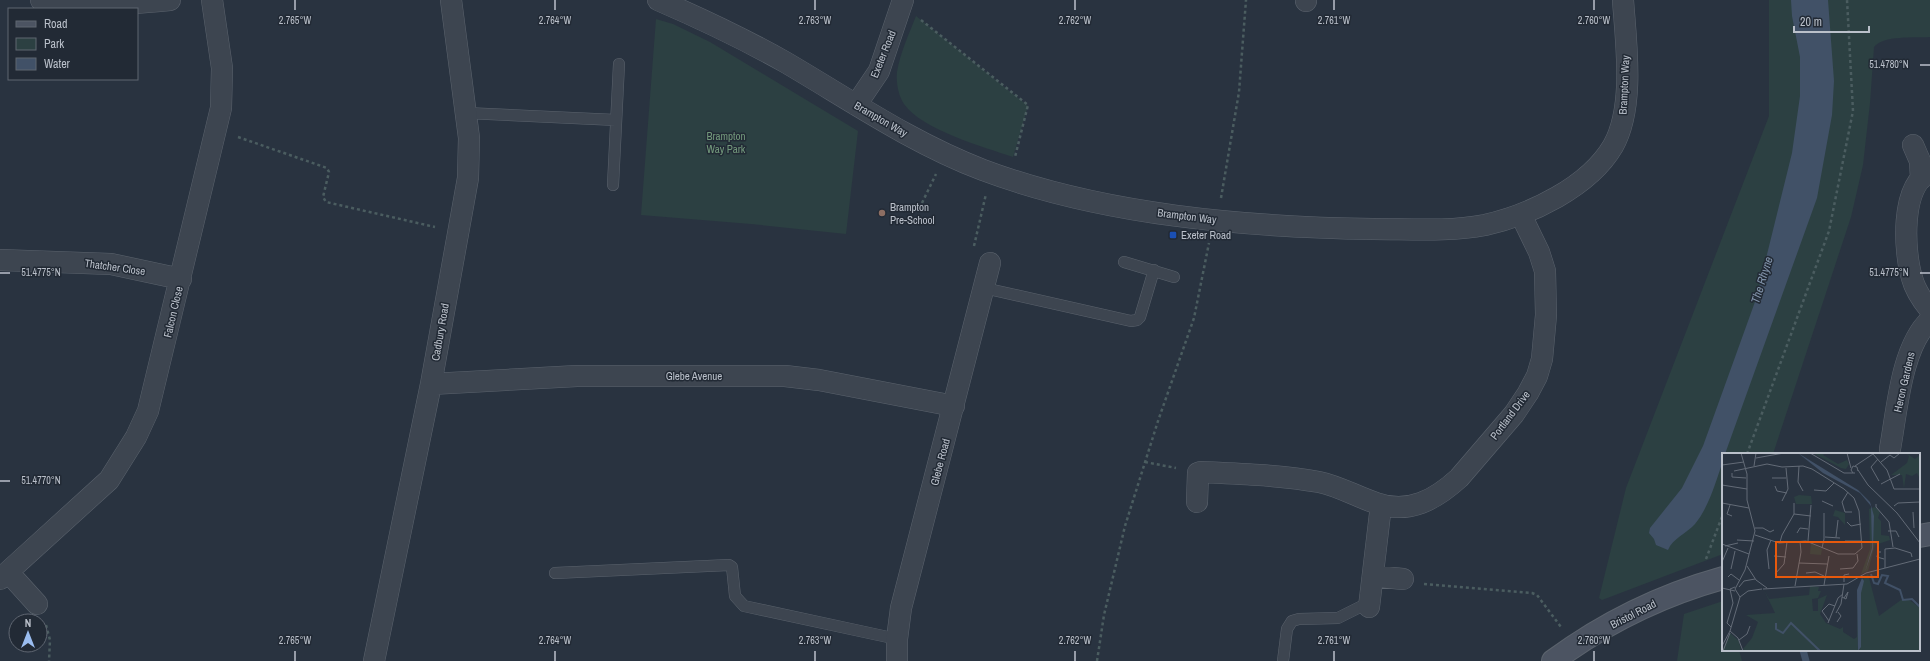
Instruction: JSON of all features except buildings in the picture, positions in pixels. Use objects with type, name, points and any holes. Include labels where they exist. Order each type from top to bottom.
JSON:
[{"type":"main road","points":[[1920,536],[1930,534]]},
{"type":"main road","name":"Bristol Road","points":[[1553,661],[1574,645],[1626,616],[1696,585],[1722,578]]},
{"type":"street","points":[[41,0],[79,2],[170,0]]},
{"type":"street","name":"Falcon Close","points":[[37,604],[4,576],[105,485],[136,437],[148,411],[153,394],[221,108],[221,56],[212,0]]},
{"type":"street","name":"Cadbury Road","points":[[374,661],[431,384],[470,164],[470,148],[466,113],[451,0]]},
{"type":"street","name":"Brampton Way","points":[[658,0],[722,28],[784,62],[915,140],[1000,175],[1094,201],[1215,220],[1300,228],[1448,230],[1486,224],[1521,214],[1554,199],[1582,180],[1603,160],[1615,143],[1619,134],[1624,111],[1627,72],[1623,0]]},
{"type":"street","name":"Exeter Road","points":[[856,105],[879,70],[902,2]]},
{"type":"street","points":[[1912,146],[1926,176],[1916,186],[1909,208],[1906,247],[1913,283],[1918,295],[1930,310]]},
{"type":"street","name":"Portland Drive","points":[[1200,472],[1262,475],[1320,483],[1381,505],[1418,505],[1429,501],[1451,486],[1514,414],[1534,382],[1542,359],[1546,315],[1545,271],[1539,252],[1521,214]]},
{"type":"street","name":"Thatcher Close","points":[[0,260],[111,264],[180,280]]},
{"type":"street","name":"Glebe Road","points":[[897,661],[897,639],[901,608],[990,263]]},
{"type":"street","name":"Heron Gardens","points":[[1890,449],[1907,361],[1919,332],[1930,320]]},
{"type":"street","name":"Glebe Avenue","points":[[431,384],[591,376],[785,376],[819,380],[954,406]]},
{"type":"street","points":[[1197,502],[1200,472]]},
{"type":"street","points":[[1370,605],[1381,505]]},
{"type":"street","points":[[1373,576],[1403,579]]},
{"type":"lane","points":[[613,185],[619,64]]},
{"type":"lane","points":[[466,113],[616,120]]},
{"type":"lane","points":[[1124,262],[1174,277]]},
{"type":"lane","points":[[984,288],[1131,321],[1137,320],[1140,317],[1154,270]]},
{"type":"lane","points":[[555,573],[729,565],[732,568],[735,596],[744,606],[897,639]]},
{"type":"lane","points":[[1283,661],[1288,629],[1292,621],[1299,619],[1338,618],[1370,605]]},
{"type":"path","points":[[1097,661],[1104,615],[1124,534],[1145,462],[1194,318],[1221,198],[1238,98],[1246,0]]},
{"type":"path","points":[[1747,453],[1829,231],[1853,111],[1848,0]]},
{"type":"path","points":[[902,2],[1029,106],[1000,175],[970,258],[990,263]]},
{"type":"path","points":[[217,130],[327,168],[329,172],[323,197],[326,202],[457,232]]},
{"type":"path","points":[[922,203],[946,154]]},
{"type":"path","points":[[1145,462],[1200,472]]},
{"type":"path","points":[[1696,585],[1722,517]]},
{"type":"path","points":[[1403,579],[1415,584],[1532,593],[1537,595],[1574,645]]},
{"type":"path","points":[[37,604],[48,633],[49,661]]},
{"type":"green space","points":[[1769,0],[1930,0],[1930,37],[1892,39],[1878,43],[1874,47],[1870,103],[1863,165],[1851,217],[1773,453],[1722,453],[1722,554],[1602,600],[1599,598],[1626,488],[1769,116]]},
{"type":"green space","points":[[916,16],[1028,106],[1013,157],[971,143],[939,130],[925,122],[904,104],[900,97],[898,88],[897,72],[902,51]]},
{"type":"green space","name":"Brampton Way Park","points":[[656,19],[673,24],[710,42],[858,131],[846,234],[641,215]]},
{"type":"green space","points":[[1722,601],[1722,651],[1739,651],[1742,661],[1677,661],[1684,614]]},
{"type":"water","name":"The Rhyne","points":[[1791,0],[1828,0],[1834,81],[1832,115],[1817,198],[1725,453],[1722,453],[1722,464],[1708,502],[1695,524],[1676,539],[1668,550],[1656,545],[1654,539],[1649,533],[1650,528],[1682,488],[1703,446],[1756,299],[1792,153],[1800,96],[1800,57],[1792,16]]},
{"type":"waterway","points":[[1803,651],[1806,661]]},
{"type":"place","name":"Brampton Pre-School","points":[[882,213]]},
{"type":"place","name":"Exeter Road","points":[[1173,235]]}]
